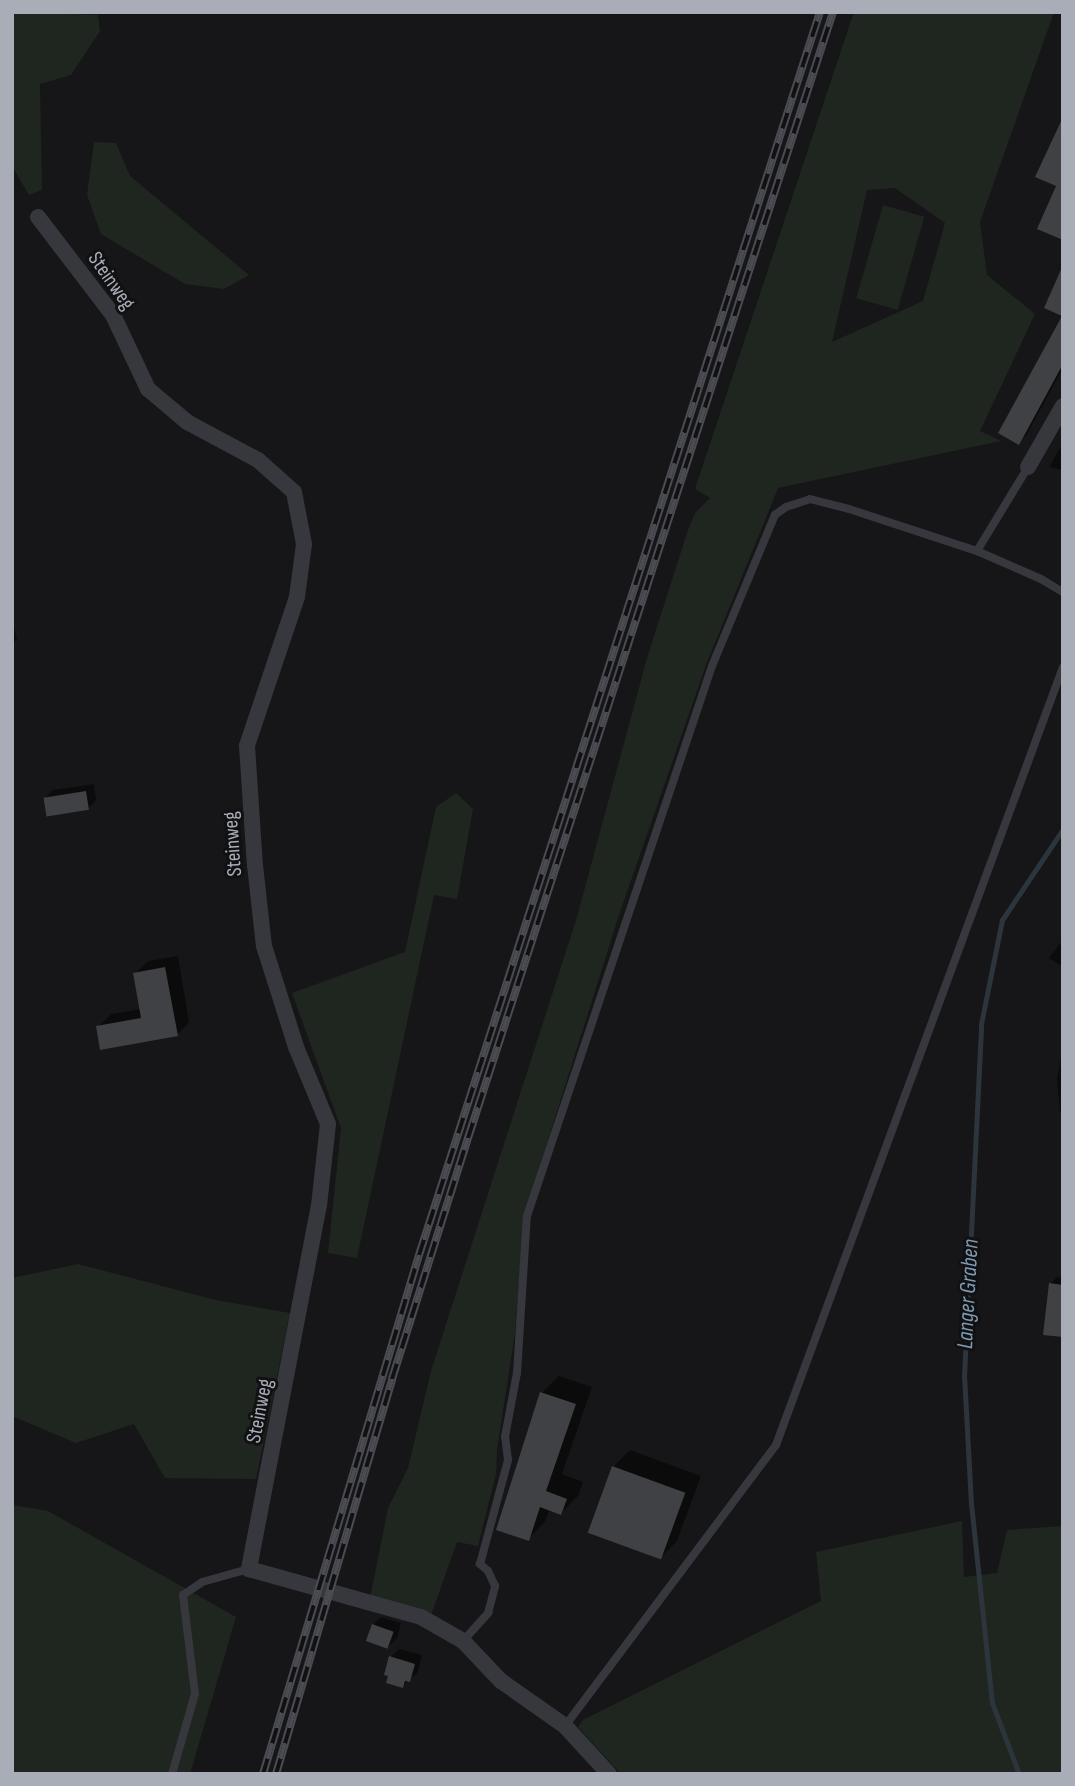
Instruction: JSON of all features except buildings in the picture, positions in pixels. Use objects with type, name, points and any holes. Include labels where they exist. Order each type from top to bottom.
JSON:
[{"type":"street","name":"Steinweg","points":[[38,217],[113,315],[148,388],[187,422],[258,460],[294,492],[304,544],[297,597],[247,746],[264,946],[296,1046],[328,1124],[319,1205],[249,1569]]},
{"type":"street","points":[[1028,467],[1063,406]]},
{"type":"street","points":[[249,1569],[421,1617],[463,1641],[501,1681],[565,1726],[609,1774]]},
{"type":"lane","points":[[977,551],[1028,467]]},
{"type":"lane","points":[[463,1641],[488,1613],[495,1587],[488,1571],[480,1564],[508,1460],[505,1437],[517,1373],[527,1216],[712,666],[775,515],[786,507],[810,499],[849,509],[977,551],[1041,579],[1063,592]]},
{"type":"lane","points":[[565,1726],[776,1445],[1063,667]]},
{"type":"lane","points":[[172,1774],[195,1694],[183,1595],[202,1582],[249,1569]]},
{"type":"shaded area","points":[[12,12],[98,15],[100,31],[71,75],[40,84],[42,190],[29,195],[12,166]]},
{"type":"shaded area","points":[[854,12],[1054,12],[980,222],[987,275],[1035,314],[980,431],[1001,441],[778,488],[706,665],[619,915],[524,1216],[515,1333],[497,1450],[496,1474],[478,1546],[457,1542],[429,1621],[369,1603],[388,1508],[408,1468],[431,1371],[577,917],[647,658],[688,530],[695,513],[710,498],[695,489]],"holes":[[[895,188],[945,223],[923,301],[832,342],[867,190]]]},
{"type":"shaded area","points":[[94,142],[116,143],[130,176],[249,275],[224,289],[185,284],[101,234],[87,195]]},
{"type":"shaded area","points":[[883,205],[924,217],[898,310],[856,298]]},
{"type":"shaded area","points":[[456,793],[473,809],[457,899],[434,895],[357,1258],[328,1253],[341,1128],[292,993],[405,952],[436,807]]},
{"type":"shaded area","points":[[78,1264],[216,1300],[290,1313],[256,1479],[165,1478],[134,1424],[76,1443],[12,1416],[12,1278]]},
{"type":"shaded area","points":[[12,1505],[48,1511],[236,1617],[190,1774],[12,1774]]},
{"type":"shaded area","points":[[962,1521],[964,1577],[997,1573],[1007,1530],[1063,1526],[1063,1774],[621,1774],[578,1727],[583,1720],[821,1601],[816,1552]]},
{"type":"waterway","name":"Langer Graben","points":[[1019,1774],[992,1703],[971,1504],[964,1376],[981,1024],[1002,920],[1063,829]]},
{"type":"railway","points":[[263,1774],[419,1255],[820,12]]},
{"type":"railway","points":[[276,1774],[392,1379],[468,1138],[833,12]]}]
